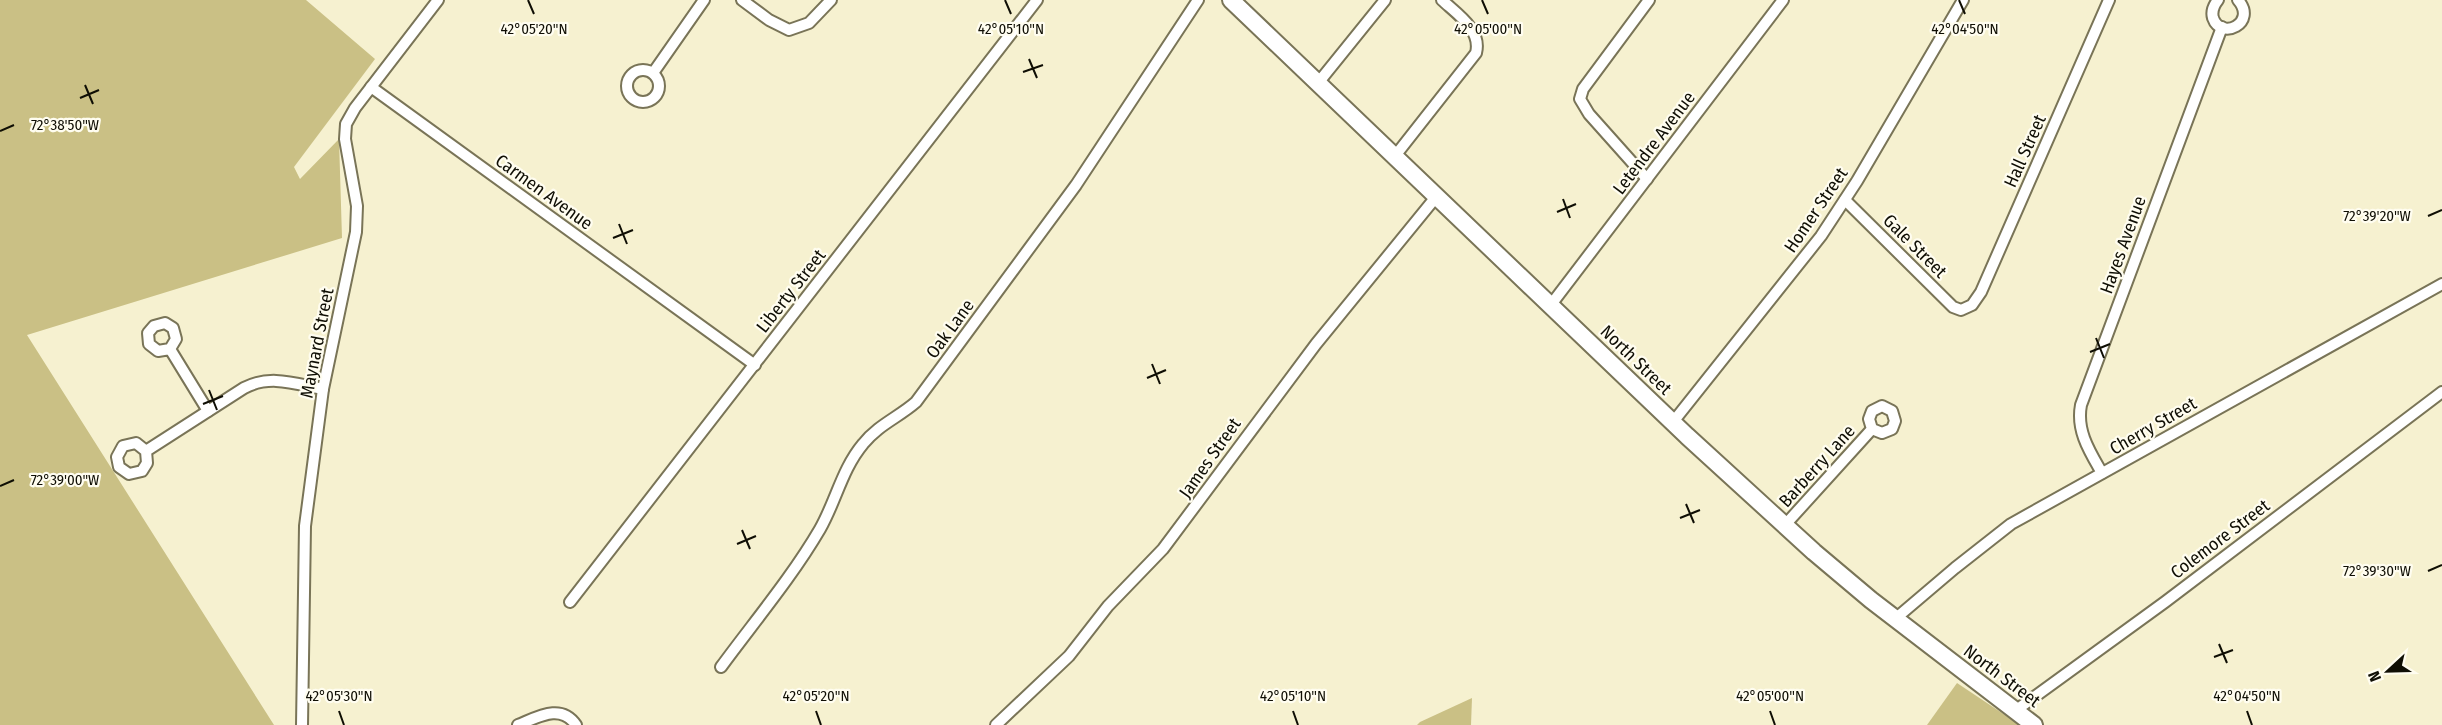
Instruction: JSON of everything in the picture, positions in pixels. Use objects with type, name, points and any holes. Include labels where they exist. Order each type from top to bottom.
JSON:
[{"type":"main road","name":"North Street","points":[[1240,3],[1318,83],[1436,197],[1785,525],[1853,586],[2034,725]]},
{"type":"street","name":"Maynard Street","points":[[302,725],[304,538],[324,389],[356,232],[357,206],[345,139],[346,124],[371,87],[438,0]]},
{"type":"street","points":[[653,73],[704,0]]},
{"type":"street","points":[[742,0],[769,20],[789,30],[809,23],[831,0]]},
{"type":"street","name":"Liberty Street","points":[[570,602],[1037,0]]},
{"type":"street","name":"Oak Lane","points":[[721,667],[809,547],[831,509],[846,470],[858,450],[882,425],[916,402],[1076,185],[1198,0]]},
{"type":"street","points":[[1318,83],[1385,0]]},
{"type":"street","points":[[1395,156],[1476,53],[1478,45],[1470,27],[1442,0]]},
{"type":"street","points":[[1647,179],[1589,114],[1580,99],[1583,89],[1649,0]]},
{"type":"street","name":"Letendre Avenue","points":[[1550,306],[1783,0]]},
{"type":"street","name":"Homer Street","points":[[1673,422],[1811,249],[1845,200],[1963,0]]},
{"type":"street","name":"Hall Street","points":[[1964,310],[1972,305],[1981,292],[2109,0]]},
{"type":"street","points":[[2218,0],[2212,13],[2216,23],[2222,27],[2232,28],[2241,22],[2244,12],[2238,0]]},
{"type":"street","name":"Hayes Avenue","points":[[2102,473],[2083,436],[2081,405],[2222,27]]},
{"type":"street","name":"Carmen Avenue","points":[[371,87],[755,365]]},
{"type":"street","name":"James Street","points":[[996,725],[1069,656],[1108,606],[1163,549],[1316,344],[1436,197]]},
{"type":"street","name":"Gale Street","points":[[1845,200],[1953,307],[1964,310]]},
{"type":"street","name":"Cherry Street","points":[[1895,619],[2011,524],[2361,327],[2442,284]]},
{"type":"street","points":[[170,349],[208,411]]},
{"type":"street","points":[[146,451],[244,388],[266,380],[324,389]]},
{"type":"street","name":"Colemore Street","points":[[2015,711],[2164,602],[2442,392]]},
{"type":"street","name":"Barberry Lane","points":[[1785,525],[1872,429]]},
{"type":"street","points":[[518,725],[558,712],[566,714],[576,725]]},
{"type":"shaded area","points":[[0,0],[306,0],[375,59],[294,167],[300,179],[339,139],[342,238],[27,335],[274,725],[0,725]]},
{"type":"shaded area","points":[[1957,683],[2014,721],[2019,725],[1927,725]]},
{"type":"shaded area","points":[[1472,698],[1471,725],[1417,725],[1420,722]]}]
